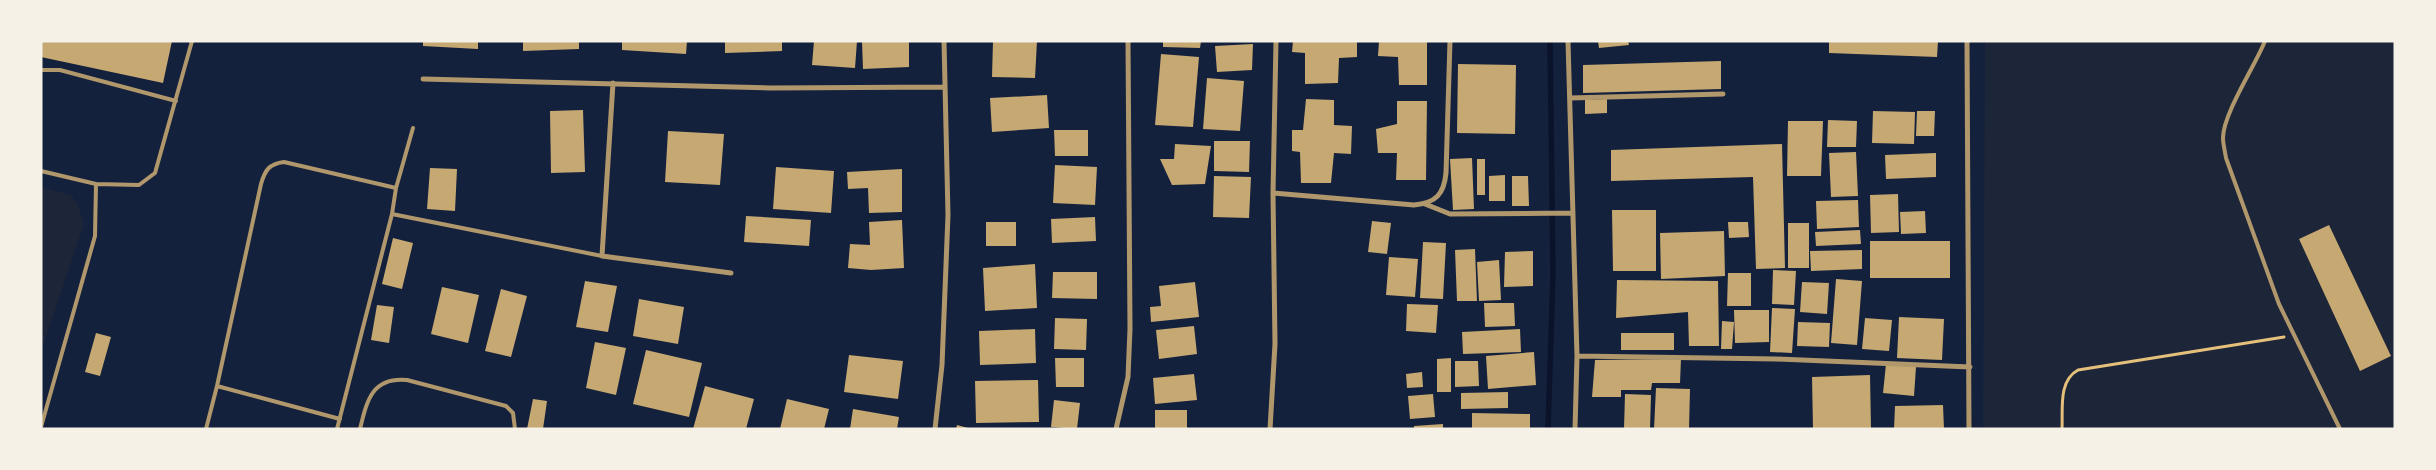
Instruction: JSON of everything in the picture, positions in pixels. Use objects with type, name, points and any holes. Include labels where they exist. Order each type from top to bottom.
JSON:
[{"type":"street","points":[[935,429],[942,365],[948,215],[944,41]]},
{"type":"street","points":[[1116,429],[1128,377],[1130,329],[1128,41]]},
{"type":"street","points":[[1270,429],[1275,344],[1273,193],[1276,41]]},
{"type":"street","points":[[1273,193],[1414,205],[1425,204],[1440,196],[1446,184],[1450,41]]},
{"type":"street","points":[[1568,41],[1577,356],[1575,429]]},
{"type":"street","points":[[1967,41],[1970,429]]},
{"type":"street","points":[[423,79],[771,88],[945,87]]},
{"type":"street","points":[[613,83],[602,256],[731,273]]},
{"type":"street","points":[[1570,98],[1722,94]]},
{"type":"street","points":[[1425,204],[1450,214],[1573,212]]},
{"type":"street","points":[[1577,356],[1776,359],[1970,368]]},
{"type":"lane","points":[[41,171],[96,184],[138,185],[155,173],[192,41]]},
{"type":"lane","points":[[2265,41],[2255,66],[2226,121],[2223,137],[2226,158],[2279,304],[2340,429]]},
{"type":"lane","points":[[41,70],[60,70],[176,101]]},
{"type":"lane","points":[[337,429],[392,214],[396,188],[413,128]]},
{"type":"lane","points":[[206,429],[266,169],[273,163],[284,162],[396,188]]},
{"type":"lane","points":[[41,427],[95,236],[96,184]]},
{"type":"lane","points":[[392,214],[602,256]]},
{"type":"lane","points":[[360,429],[365,408],[373,391],[382,383],[395,379],[408,380],[506,406],[513,413],[515,429]]},
{"type":"lane","points":[[217,386],[340,419]]},
{"type":"path","points":[[2062,429],[2065,384],[2074,372],[2084,368],[2294,336]]},
{"type":"shaded area","points":[[1985,41],[2395,41],[2395,429],[1983,429]]},
{"type":"shaded area","points":[[41,187],[71,195],[78,205],[84,224],[41,352]]},
{"type":"building","points":[[41,41],[172,41],[163,83],[41,57]]},
{"type":"building","points":[[423,41],[478,41],[478,49],[423,46]]},
{"type":"building","points":[[523,41],[579,41],[579,49],[523,51]]},
{"type":"building","points":[[622,41],[687,41],[686,54],[622,50]]},
{"type":"building","points":[[725,41],[782,41],[782,51],[725,53]]},
{"type":"building","points":[[814,41],[857,41],[855,68],[812,65]]},
{"type":"building","points":[[909,41],[909,67],[863,69],[862,42]]},
{"type":"building","points":[[993,41],[1037,41],[1035,78],[992,77]]},
{"type":"building","points":[[1163,41],[1201,41],[1200,48],[1163,47]]},
{"type":"building","points":[[1293,41],[1357,41],[1357,57],[1339,58],[1338,83],[1305,84],[1305,53],[1292,52]]},
{"type":"building","points":[[1379,41],[1427,41],[1427,85],[1399,85],[1398,57],[1378,56]]},
{"type":"building","points":[[1598,41],[1628,41],[1629,45],[1599,48]]},
{"type":"building","points":[[1829,41],[1938,41],[1937,57],[1829,53]]},
{"type":"building","points":[[1253,44],[1252,70],[1217,72],[1215,46]]},
{"type":"building","points":[[1161,54],[1199,57],[1193,127],[1155,125]]},
{"type":"building","points":[[1721,61],[1721,89],[1583,93],[1583,65]]},
{"type":"building","points":[[1458,64],[1516,65],[1515,134],[1457,133]]},
{"type":"building","points":[[1207,78],[1244,81],[1240,131],[1203,129]]},
{"type":"building","points":[[1047,95],[1049,128],[992,132],[990,98]]},
{"type":"building","points":[[1306,99],[1334,100],[1334,125],[1352,126],[1351,154],[1334,153],[1331,183],[1301,183],[1300,152],[1292,151],[1292,130],[1303,130]]},
{"type":"building","points":[[1607,99],[1607,113],[1585,114],[1585,100]]},
{"type":"building","points":[[1397,101],[1427,101],[1426,180],[1396,180],[1397,153],[1378,153],[1376,129],[1397,124]]},
{"type":"building","points":[[583,110],[585,172],[551,173],[550,111]]},
{"type":"building","points":[[1873,111],[1915,112],[1914,144],[1872,143]]},
{"type":"building","points":[[1917,111],[1935,111],[1934,136],[1916,136]]},
{"type":"building","points":[[1828,120],[1857,121],[1856,147],[1827,147]]},
{"type":"building","points":[[1788,121],[1823,121],[1821,176],[1787,176]]},
{"type":"building","points":[[1054,130],[1088,130],[1088,156],[1055,156]]},
{"type":"building","points":[[668,131],[724,134],[720,185],[665,182]]},
{"type":"building","points":[[1214,141],[1250,141],[1249,172],[1214,171]]},
{"type":"building","points":[[1175,144],[1211,146],[1205,184],[1172,185],[1160,159],[1174,159]]},
{"type":"building","points":[[1782,144],[1785,268],[1756,269],[1753,177],[1611,181],[1611,150]]},
{"type":"building","points":[[1856,152],[1858,196],[1831,197],[1829,153]]},
{"type":"building","points":[[1936,153],[1936,177],[1886,179],[1885,155]]},
{"type":"building","points":[[1472,158],[1474,209],[1453,210],[1450,159]]},
{"type":"building","points":[[1477,159],[1485,159],[1485,195],[1477,195]]},
{"type":"building","points":[[1055,165],[1097,167],[1095,205],[1053,203]]},
{"type":"building","points":[[776,167],[834,171],[831,213],[773,209]]},
{"type":"building","points":[[430,168],[457,169],[455,211],[427,209]]},
{"type":"building","points":[[902,169],[902,212],[869,213],[868,188],[848,189],[847,172]]},
{"type":"building","points":[[1505,175],[1505,201],[1489,201],[1489,176]]},
{"type":"building","points":[[1214,176],[1251,177],[1249,218],[1213,217]]},
{"type":"building","points":[[1512,176],[1528,176],[1529,206],[1512,206]]},
{"type":"building","points":[[1898,194],[1899,232],[1871,233],[1870,195]]},
{"type":"building","points":[[1858,200],[1859,227],[1817,229],[1816,201]]},
{"type":"building","points":[[1612,210],[1656,210],[1656,271],[1613,271]]},
{"type":"building","points":[[1925,211],[1926,233],[1901,234],[1900,212]]},
{"type":"building","points":[[746,216],[811,220],[809,246],[744,242]]},
{"type":"building","points":[[1095,217],[1096,241],[1052,243],[1051,219]]},
{"type":"building","points":[[902,220],[904,268],[871,270],[848,268],[850,244],[870,245],[869,222]]},
{"type":"building","points":[[1372,221],[1391,223],[1387,254],[1368,252]]},
{"type":"building","points":[[986,222],[1016,222],[1016,246],[986,246]]},
{"type":"building","points":[[1728,222],[1748,222],[1749,237],[1729,238]]},
{"type":"building","points":[[1788,223],[1809,223],[1809,268],[1788,268]]},
{"type":"building","points":[[2329,225],[2391,356],[2360,371],[2299,239]]},
{"type":"building","points":[[1860,230],[1861,244],[1816,246],[1815,232]]},
{"type":"building","points":[[1724,231],[1725,276],[1661,279],[1660,233]]},
{"type":"building","points":[[393,238],[413,243],[402,289],[382,284]]},
{"type":"building","points":[[1870,241],[1950,241],[1950,278],[1870,278]]},
{"type":"building","points":[[1423,242],[1446,243],[1443,299],[1420,298]]},
{"type":"building","points":[[1475,249],[1477,301],[1457,301],[1455,250]]},
{"type":"building","points":[[1862,250],[1862,269],[1811,271],[1810,251]]},
{"type":"building","points":[[1533,251],[1533,286],[1504,287],[1505,252]]},
{"type":"building","points":[[1389,257],[1418,259],[1415,297],[1386,295]]},
{"type":"building","points":[[1499,260],[1501,300],[1479,301],[1477,262]]},
{"type":"building","points":[[1035,264],[1037,308],[985,311],[983,268]]},
{"type":"building","points":[[1773,270],[1796,271],[1794,305],[1772,304]]},
{"type":"building","points":[[1053,272],[1097,272],[1097,299],[1052,298]]},
{"type":"building","points":[[1728,273],[1751,273],[1751,306],[1727,306]]},
{"type":"building","points":[[1836,279],[1862,281],[1857,345],[1831,343]]},
{"type":"building","points":[[1617,280],[1718,281],[1719,346],[1689,346],[1688,312],[1616,318]]},
{"type":"building","points":[[585,281],[617,286],[608,332],[576,327]]},
{"type":"building","points":[[1195,282],[1199,317],[1151,322],[1150,307],[1161,306],[1159,286]]},
{"type":"building","points":[[1802,282],[1829,283],[1827,314],[1800,312]]},
{"type":"building","points":[[442,287],[479,295],[468,343],[431,334]]},
{"type":"building","points":[[501,289],[527,296],[511,357],[485,351]]},
{"type":"building","points":[[639,299],[684,307],[678,344],[633,336]]},
{"type":"building","points":[[1484,303],[1514,303],[1515,326],[1485,327]]},
{"type":"building","points":[[1407,304],[1438,305],[1436,333],[1406,331]]},
{"type":"building","points":[[377,305],[394,307],[389,343],[371,340]]},
{"type":"building","points":[[1772,308],[1795,309],[1792,353],[1770,352]]},
{"type":"building","points":[[1734,310],[1769,310],[1769,342],[1735,343]]},
{"type":"building","points":[[1899,317],[1944,319],[1942,360],[1897,358]]},
{"type":"building","points":[[1055,318],[1087,319],[1086,350],[1054,349]]},
{"type":"building","points":[[1865,318],[1892,320],[1889,351],[1862,349]]},
{"type":"building","points":[[1722,321],[1734,322],[1732,349],[1721,349]]},
{"type":"building","points":[[1798,322],[1830,323],[1829,347],[1797,346]]},
{"type":"building","points":[[1194,326],[1197,354],[1159,359],[1156,330]]},
{"type":"building","points":[[1035,329],[1036,363],[980,365],[979,331]]},
{"type":"building","points":[[1520,329],[1521,352],[1463,354],[1462,332]]},
{"type":"building","points":[[96,333],[111,337],[100,376],[85,372]]},
{"type":"building","points":[[1621,333],[1674,333],[1674,350],[1621,350]]},
{"type":"building","points":[[595,342],[626,348],[616,395],[586,388]]},
{"type":"building","points":[[646,350],[702,363],[689,417],[633,404]]},
{"type":"building","points":[[1534,352],[1536,385],[1488,389],[1486,356]]},
{"type":"building","points":[[849,355],[903,361],[898,399],[844,392]]},
{"type":"building","points":[[1055,358],[1084,358],[1084,387],[1056,387]]},
{"type":"building","points":[[1451,358],[1451,392],[1437,392],[1437,359]]},
{"type":"building","points":[[1681,359],[1680,383],[1652,383],[1651,390],[1621,390],[1621,397],[1592,397],[1595,360]]},
{"type":"building","points":[[1455,361],[1478,361],[1479,386],[1455,387]]},
{"type":"building","points":[[1886,364],[1916,367],[1914,396],[1883,393]]},
{"type":"building","points":[[1422,372],[1423,387],[1407,388],[1406,374]]},
{"type":"building","points":[[1194,374],[1197,400],[1155,404],[1153,378]]},
{"type":"building","points":[[1870,375],[1871,429],[1813,429],[1812,377]]},
{"type":"building","points":[[1038,380],[1039,422],[976,423],[975,381]]},
{"type":"building","points":[[705,386],[754,399],[746,429],[693,429]]},
{"type":"building","points":[[1656,388],[1690,389],[1689,429],[1654,429]]},
{"type":"building","points":[[1508,392],[1508,408],[1461,409],[1461,393]]},
{"type":"building","points":[[1433,394],[1435,417],[1410,419],[1408,396]]},
{"type":"building","points":[[1625,394],[1651,395],[1650,429],[1624,429]]},
{"type":"building","points":[[533,399],[547,401],[543,429],[527,429]]},
{"type":"building","points":[[787,399],[829,409],[824,429],[780,429]]},
{"type":"building","points":[[1054,400],[1080,403],[1077,429],[1051,427]]},
{"type":"building","points":[[1943,405],[1944,429],[1894,429],[1895,406]]},
{"type":"building","points":[[853,409],[899,417],[897,429],[850,429]]},
{"type":"building","points":[[1155,410],[1187,410],[1187,429],[1155,429]]},
{"type":"building","points":[[1472,413],[1530,414],[1530,429],[1472,429]]},
{"type":"building","points":[[1443,424],[1443,429],[1414,429],[1414,426]]},
{"type":"building","points":[[957,425],[968,428],[968,429],[956,429]]},
{"type":"waterway","points":[[1548,429],[1553,274],[1550,41]]}]
